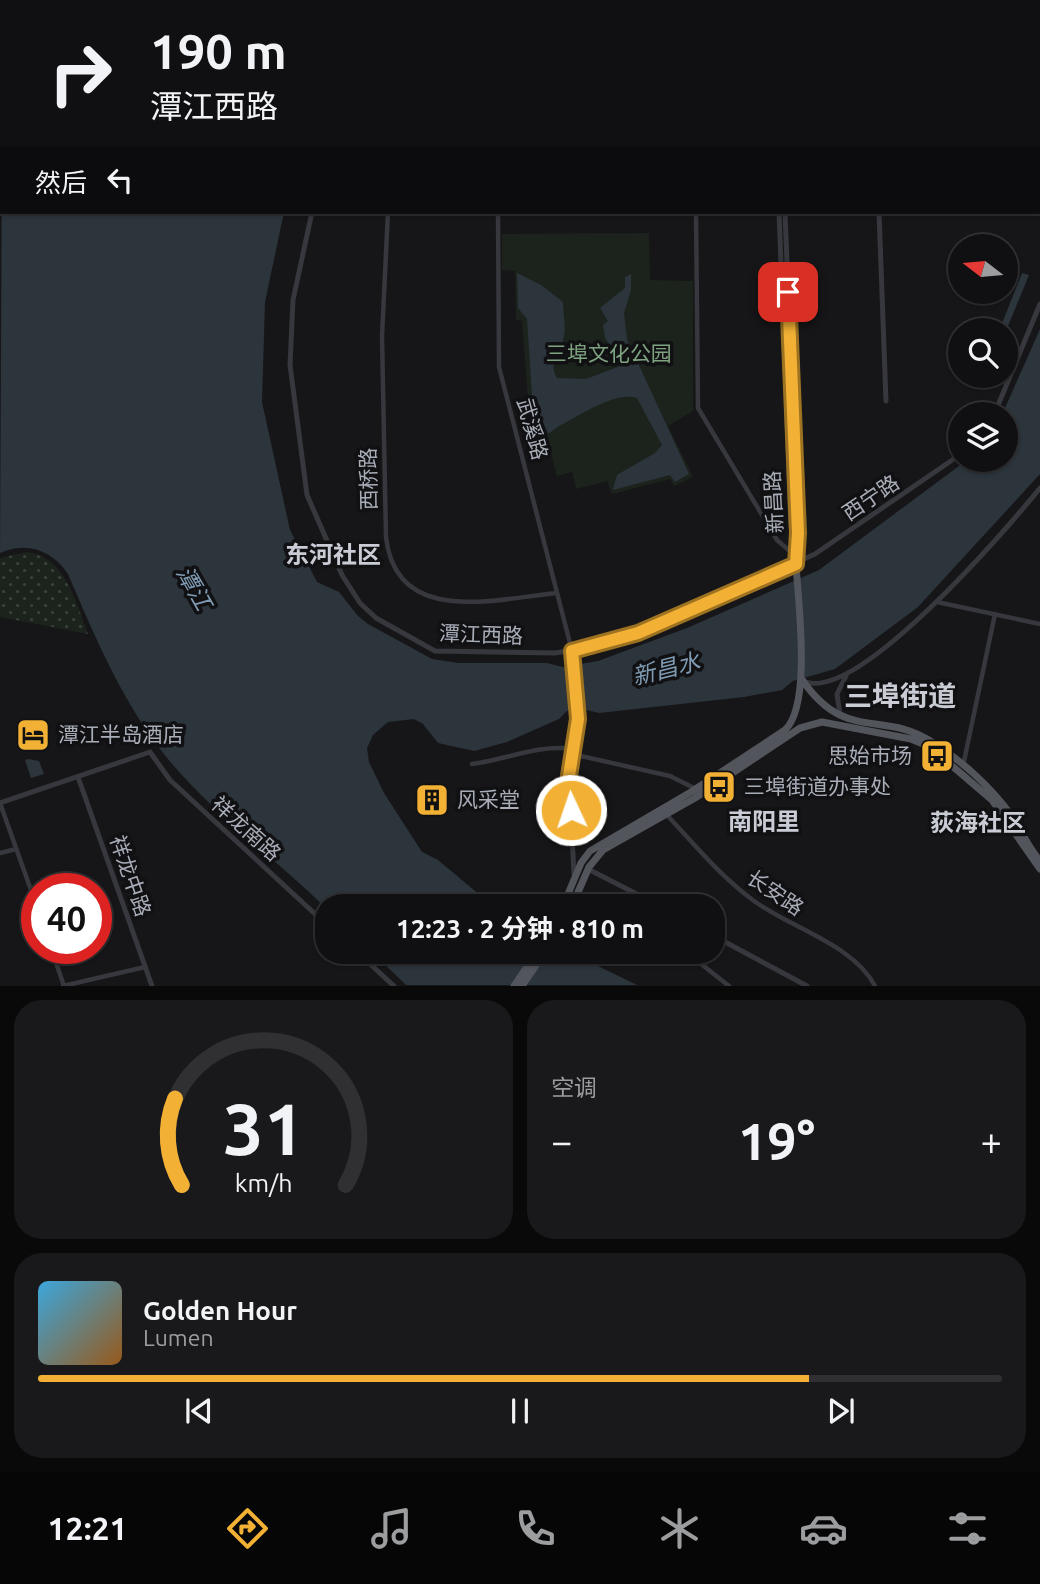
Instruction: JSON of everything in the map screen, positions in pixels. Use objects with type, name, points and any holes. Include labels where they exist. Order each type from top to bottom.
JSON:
[{"type":"main road","points":[[569,894],[585,857],[599,844],[696,789],[791,724],[799,708],[802,679],[796,564]]},
{"type":"main road","points":[[802,679],[820,700],[841,718],[920,735],[963,767],[996,795],[1040,861]]},
{"type":"main road","points":[[813,723],[823,711],[820,700]]},
{"type":"main road","points":[[577,894],[588,869],[603,850],[666,814],[800,727],[813,723],[883,733],[911,739],[930,747],[992,800],[1040,869]]},
{"type":"main road","points":[[514,985],[529,964]]},
{"type":"main road","points":[[522,985],[537,964]]},
{"type":"street","name":"潭江西路","points":[[312,214],[293,300],[291,378],[307,495],[342,575],[360,603],[376,618],[435,651],[506,654],[572,651],[638,633],[796,564]]},
{"type":"street","name":"西桥路","points":[[388,214],[382,335],[386,537],[392,565],[409,586],[438,600],[557,593]]},
{"type":"street","name":"武溪路","points":[[498,214],[499,367],[572,651]]},
{"type":"street","points":[[696,214],[698,408],[778,540],[792,553]]},
{"type":"street","name":"新昌路","points":[[779,214],[792,553],[796,564]]},
{"type":"street","name":"新昌路","points":[[785,214],[798,533],[796,564]]},
{"type":"street","points":[[879,214],[886,401]]},
{"type":"street","points":[[999,402],[1040,304]]},
{"type":"street","name":"西宁路","points":[[796,564],[815,554],[948,463]]},
{"type":"street","points":[[802,679],[821,684],[848,674],[913,625],[1040,488]]},
{"type":"street","points":[[937,602],[1040,624]]},
{"type":"street","points":[[963,767],[995,614]]},
{"type":"street","points":[[572,651],[578,719],[571,752],[569,786],[574,880]]},
{"type":"street","points":[[841,718],[837,694],[848,674]]},
{"type":"street","points":[[472,764],[502,760],[548,748],[670,776],[696,789]]},
{"type":"street","name":"祥龙南路","points":[[78,777],[150,752],[170,780],[315,914]]},
{"type":"street","points":[[25,873],[0,803],[78,777]]},
{"type":"street","name":"祥龙中路","points":[[78,777],[152,985]]},
{"type":"street","name":"长安路","points":[[666,814],[743,893],[775,915],[854,959],[875,985]]},
{"type":"street","points":[[0,853],[16,849]]},
{"type":"street","points":[[588,869],[637,894]]},
{"type":"street","points":[[725,942],[807,985]]},
{"type":"street","points":[[57,964],[64,985],[145,967]]},
{"type":"street","points":[[370,964],[394,985]]},
{"type":"street","points":[[702,964],[729,985]]},
{"type":"green space","name":"三埠文化公园","points":[[649,233],[650,280],[693,281],[693,411],[668,426],[693,477],[674,486],[670,479],[612,494],[607,481],[576,489],[572,472],[557,476],[550,450],[540,452],[528,398],[522,321],[516,320],[515,271],[502,270],[502,234]]},
{"type":"green space","points":[[27,552],[40,556],[60,572],[74,596],[88,634],[0,617],[0,558]]},
{"type":"water","points":[[2,214],[284,214],[265,302],[262,402],[290,530],[317,582],[339,592],[368,624],[432,659],[458,663],[547,663],[563,667],[598,661],[687,628],[819,570],[951,472],[1018,472],[1018,402],[1008,402],[1014,388],[1018,388],[1018,379],[1040,329],[1040,474],[918,607],[835,669],[793,681],[782,690],[744,697],[599,713],[587,710],[567,711],[559,719],[507,742],[474,751],[438,743],[423,724],[414,719],[388,722],[373,735],[367,748],[369,762],[384,793],[422,852],[438,860],[479,894],[315,894],[315,898],[198,792],[160,749],[120,686],[62,566],[38,550],[10,549],[0,553]]},
{"type":"water","points":[[517,273],[541,285],[563,302],[564,336],[553,367],[557,378],[586,379],[623,365],[605,338],[603,325],[608,321],[600,308],[625,288],[625,277],[631,274],[631,290],[624,313],[627,339],[689,474],[675,482],[670,475],[613,490],[617,475],[655,453],[662,445],[637,398],[609,401],[542,435],[532,395],[527,319],[518,308]]},
{"type":"water","points":[[1022,273],[1029,275],[1018,302],[1018,283]]},
{"type":"water","points":[[1010,304],[1017,304],[1011,318],[1004,318]]},
{"type":"water","points":[[25,760],[39,761],[44,774],[31,778]]},
{"type":"water","points":[[384,964],[594,964],[637,985],[406,985]]},
{"type":"place","name":"潭江半岛酒店","points":[[33,735]]},
{"type":"place","name":"思始市场","points":[[937,756]]},
{"type":"place","name":"三埠街道办事处","points":[[719,787]]},
{"type":"place","name":"风采堂","points":[[432,800]]},
{"type":"district","name":"东河社区","points":[[333,555]]},
{"type":"district","name":"三埠街道","points":[[900,696]]},
{"type":"district","name":"南阳里","points":[[764,822]]},
{"type":"district","name":"荻海社区","points":[[978,823]]},
{"type":"route","points":[[571,810],[569,776],[578,719],[572,651],[591,648],[638,633],[774,576],[796,564],[798,533],[788,292]]},
{"type":"water label","name":"潭江","points":[[194,588]]},
{"type":"water label","name":"新昌水","points":[[666,669]]}]
